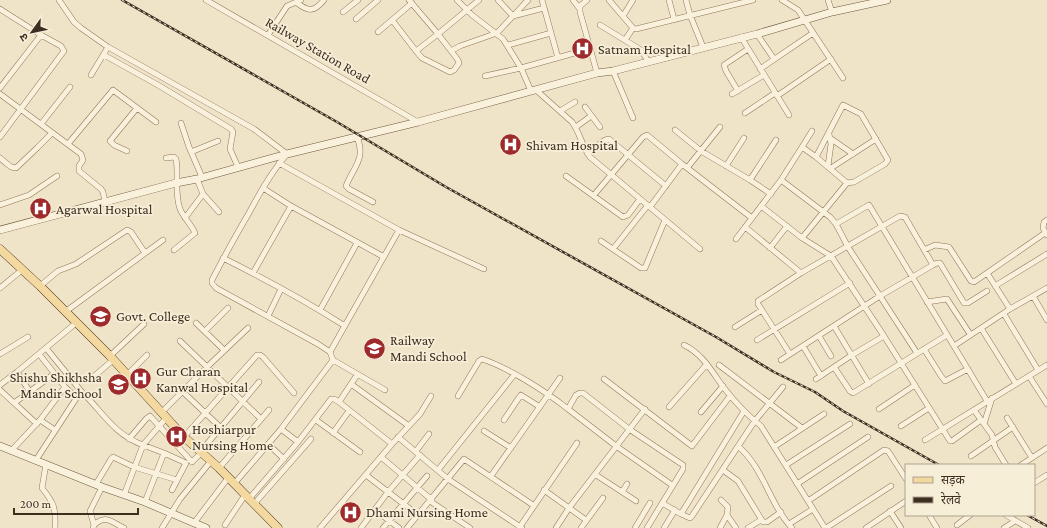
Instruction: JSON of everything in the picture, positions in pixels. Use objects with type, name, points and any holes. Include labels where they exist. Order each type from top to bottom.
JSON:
[{"type":"main road","points":[[0,230],[287,154],[418,122],[597,73],[613,71],[757,34],[832,12],[884,0]]},
{"type":"main road","points":[[0,249],[40,286],[111,358],[184,436],[278,528]]},
{"type":"main road","points":[[0,446],[99,486],[145,502],[206,528]]},
{"type":"street","points":[[59,0],[78,25],[108,47],[254,129],[287,154],[279,163],[263,188],[223,258],[212,280],[212,283],[214,286],[330,352],[333,360],[385,390]]},
{"type":"street","name":"Railway Station Road","points":[[208,0],[418,122]]},
{"type":"street","points":[[268,35],[289,2],[299,1],[304,8],[310,10],[317,7],[324,0]]},
{"type":"street","points":[[343,12],[358,0]]},
{"type":"street","points":[[457,0],[467,11],[497,33],[508,45],[534,91],[569,118],[576,126],[587,153],[700,249]]},
{"type":"street","points":[[416,51],[479,0]]},
{"type":"street","points":[[498,0],[513,16]]},
{"type":"street","points":[[451,51],[464,44],[497,33],[528,0]]},
{"type":"street","points":[[542,0],[558,58]]},
{"type":"street","points":[[573,0],[579,8],[589,49],[597,73]]},
{"type":"street","points":[[579,8],[587,0]]},
{"type":"street","points":[[610,0],[633,28],[639,29],[753,0]]},
{"type":"street","points":[[623,16],[633,0]]},
{"type":"street","points":[[669,0],[674,19]]},
{"type":"street","points":[[686,0],[702,47]]},
{"type":"street","points":[[782,0],[796,8],[843,78]]},
{"type":"street","points":[[828,0],[832,12]]},
{"type":"street","points":[[356,18],[375,1]]},
{"type":"street","points":[[378,32],[411,2],[438,34],[459,63],[454,70],[450,72],[424,59],[392,20]]},
{"type":"street","points":[[513,16],[544,8]]},
{"type":"street","points":[[0,9],[64,48],[64,53],[0,137]]},
{"type":"street","points":[[600,24],[643,52],[648,61]]},
{"type":"street","points":[[624,40],[633,28]]},
{"type":"street","points":[[508,45],[551,33]]},
{"type":"street","points":[[760,69],[774,58],[813,33]]},
{"type":"street","points":[[757,34],[774,58]]},
{"type":"street","points":[[0,88],[41,35]]},
{"type":"street","points":[[741,38],[789,115]]},
{"type":"street","points":[[91,75],[108,47]]},
{"type":"street","points":[[485,76],[521,68],[589,49]]},
{"type":"street","points":[[738,91],[724,66],[748,49]]},
{"type":"street","points":[[104,55],[231,128],[233,132],[230,149],[238,167]]},
{"type":"street","points":[[745,113],[831,60]]},
{"type":"street","points":[[613,71],[633,118]]},
{"type":"street","points":[[732,94],[764,75]]},
{"type":"street","points":[[41,124],[70,87]]},
{"type":"street","points":[[68,144],[112,90],[115,90],[156,122]]},
{"type":"street","points":[[0,94],[83,156],[83,160],[78,171],[101,189],[106,202]]},
{"type":"street","points":[[560,111],[575,102]]},
{"type":"street","points":[[802,238],[847,183],[854,182],[887,162],[887,158],[861,114],[843,106],[829,136],[816,157]]},
{"type":"street","points":[[127,151],[110,142],[137,108]]},
{"type":"street","points":[[584,108],[600,127]]},
{"type":"street","points":[[576,126],[591,116]]},
{"type":"street","points":[[181,123],[203,194],[219,212]]},
{"type":"street","points":[[687,168],[720,127]]},
{"type":"street","points":[[675,130],[701,151],[771,194]]},
{"type":"street","points":[[736,239],[771,194],[812,131]]},
{"type":"street","points":[[0,158],[14,169],[16,168],[38,148],[52,132]]},
{"type":"street","points":[[594,195],[646,135],[752,218]]},
{"type":"street","points":[[829,136],[853,154]]},
{"type":"street","points":[[829,136],[831,144],[829,167]]},
{"type":"street","points":[[357,137],[361,146],[360,156],[346,186],[373,202]]},
{"type":"street","points":[[726,166],[744,138]]},
{"type":"street","points":[[587,153],[605,140],[609,139],[666,186]]},
{"type":"street","points":[[829,167],[876,139]]},
{"type":"street","points":[[750,180],[776,140]]},
{"type":"street","points":[[191,152],[218,141]]},
{"type":"street","points":[[802,147],[829,167],[847,183]]},
{"type":"street","points":[[166,158],[174,157],[176,159],[176,183],[179,206],[195,233],[174,250]]},
{"type":"street","points":[[279,163],[399,230],[484,269]]},
{"type":"street","points":[[613,248],[666,186],[682,164]]},
{"type":"street","points":[[0,205],[30,194],[57,176]]},
{"type":"street","points":[[566,176],[623,217],[628,215],[640,199]]},
{"type":"street","points":[[780,180],[830,217],[836,224],[848,246],[917,353]]},
{"type":"street","points":[[263,188],[291,206],[384,257]]},
{"type":"street","points":[[185,218],[203,194]]},
{"type":"street","points":[[836,224],[869,205],[968,369],[990,399]]},
{"type":"street","points":[[253,273],[291,206]]},
{"type":"street","points":[[761,206],[802,238],[832,256],[951,441],[983,422],[990,399]]},
{"type":"street","points":[[790,354],[758,304],[759,300],[801,273],[900,216],[903,216],[907,220],[933,266]]},
{"type":"street","points":[[601,241],[641,268],[645,268],[665,220]]},
{"type":"street","points":[[924,250],[935,245],[949,248],[972,282],[976,282],[987,273],[1046,234],[1043,225],[1047,220]]},
{"type":"street","points":[[770,248],[787,226]]},
{"type":"street","points":[[745,227],[801,273]]},
{"type":"street","points":[[40,286],[58,271],[76,264],[127,230],[131,232],[145,253]]},
{"type":"street","points":[[330,352],[399,230]]},
{"type":"street","points":[[65,312],[163,240]]},
{"type":"street","points":[[320,310],[357,243]]},
{"type":"street","points":[[995,286],[1047,254]]},
{"type":"street","points":[[223,258],[320,310],[345,326]]},
{"type":"street","points":[[781,360],[880,296],[937,263],[940,263],[964,303],[968,303],[987,291]]},
{"type":"street","points":[[0,288],[22,270]]},
{"type":"street","points":[[987,273],[1010,309]]},
{"type":"street","points":[[757,340],[850,283]]},
{"type":"street","points":[[954,346],[1010,309],[1047,288]]},
{"type":"street","points":[[268,316],[281,289]]},
{"type":"street","points":[[1033,296],[1047,320]]},
{"type":"street","points":[[927,302],[944,299],[949,301],[970,334]]},
{"type":"street","points":[[205,331],[228,308]]},
{"type":"street","points":[[736,327],[762,310]]},
{"type":"street","points":[[1004,314],[1038,370]]},
{"type":"street","points":[[0,385],[18,372],[76,323]]},
{"type":"street","points":[[196,323],[224,350]]},
{"type":"street","points":[[91,379],[144,324]]},
{"type":"street","points":[[834,326],[869,384]]},
{"type":"street","points":[[124,495],[143,445],[159,426],[182,391],[248,328]]},
{"type":"street","points":[[981,328],[1016,384]]},
{"type":"street","points":[[834,367],[851,392],[855,392],[947,335]]},
{"type":"street","points":[[818,336],[831,356]]},
{"type":"street","points":[[803,346],[819,377],[884,336]]},
{"type":"street","points":[[1,352],[28,337]]},
{"type":"street","points":[[180,341],[261,419]]},
{"type":"street","points":[[684,345],[699,355],[730,396],[754,422],[761,426],[808,502],[826,528],[891,486]]},
{"type":"street","points":[[46,348],[106,420],[129,439],[186,462],[192,462],[259,382]]},
{"type":"street","points":[[924,349],[945,381],[968,369]]},
{"type":"street","points":[[40,354],[65,388],[76,397]]},
{"type":"street","points":[[127,376],[146,355]]},
{"type":"street","points":[[184,436],[255,357],[260,355],[294,393]]},
{"type":"street","points":[[194,523],[231,481],[281,429],[333,360]]},
{"type":"street","points":[[458,396],[480,360],[484,360],[514,374],[549,395],[616,446],[672,485]]},
{"type":"street","points":[[669,407],[707,364]]},
{"type":"street","points":[[719,365],[802,428]]},
{"type":"street","points":[[925,440],[1047,365]]},
{"type":"street","points":[[18,372],[30,392]]},
{"type":"street","points":[[14,403],[54,374]]},
{"type":"street","points":[[438,470],[514,374]]},
{"type":"street","points":[[339,402],[358,375]]},
{"type":"street","points":[[1029,376],[1047,404]]},
{"type":"street","points":[[491,476],[560,378]]},
{"type":"street","points":[[604,379],[692,446],[730,396]]},
{"type":"street","points":[[351,384],[409,426]]},
{"type":"street","points":[[879,409],[915,385]]},
{"type":"street","points":[[701,412],[723,386]]},
{"type":"street","points":[[662,503],[688,518],[691,517],[724,470],[754,422],[783,387]]},
{"type":"street","points":[[12,451],[39,422],[65,388]]},
{"type":"street","points":[[0,390],[39,422],[55,430]]},
{"type":"street","points":[[36,460],[81,391]]},
{"type":"street","points":[[182,391],[220,427]]},
{"type":"street","points":[[568,409],[576,396],[583,393],[629,429],[683,465],[683,469],[647,528]]},
{"type":"street","points":[[504,420],[521,395],[540,407]]},
{"type":"street","points":[[320,528],[398,437],[420,414],[431,396]]},
{"type":"street","points":[[225,525],[284,459],[331,399],[339,402],[392,444]]},
{"type":"street","points":[[902,426],[929,408]]},
{"type":"street","points":[[556,528],[645,409]]},
{"type":"street","points":[[218,468],[269,410]]},
{"type":"street","points":[[974,410],[992,435],[996,450],[1005,464]]},
{"type":"street","points":[[333,433],[349,411]]},
{"type":"street","points":[[681,514],[744,411]]},
{"type":"street","points":[[774,447],[824,414]]},
{"type":"street","points":[[129,439],[150,416],[192,462]]},
{"type":"street","points":[[1007,418],[1032,458]]},
{"type":"street","points":[[316,420],[360,452]]},
{"type":"street","points":[[786,466],[850,424]]},
{"type":"street","points":[[971,456],[1013,427]]},
{"type":"street","points":[[281,429],[298,442]]},
{"type":"street","points":[[484,431],[511,448]]},
{"type":"street","points":[[361,528],[402,476],[429,434]]},
{"type":"street","points":[[398,437],[448,479],[520,527],[533,505],[576,443]]},
{"type":"street","points":[[797,484],[868,437]]},
{"type":"street","points":[[249,499],[311,439]]},
{"type":"street","points":[[268,444],[284,459]]},
{"type":"street","points":[[739,447],[751,459],[790,526],[813,509]]},
{"type":"street","points":[[1023,464],[1047,448]]},
{"type":"street","points":[[808,502],[884,450],[888,451],[905,477]]},
{"type":"street","points":[[145,502],[164,453]]},
{"type":"street","points":[[93,526],[90,512],[99,486],[112,458],[177,480]]},
{"type":"street","points":[[380,458],[431,501],[470,528]]},
{"type":"street","points":[[407,528],[431,501],[464,459],[533,505]]},
{"type":"street","points":[[162,528],[180,499],[211,461]]},
{"type":"street","points":[[172,490],[186,462]]},
{"type":"street","points":[[46,464],[42,488],[53,504],[55,528]]},
{"type":"street","points":[[724,470],[738,481],[761,520],[765,523],[781,512]]},
{"type":"street","points":[[366,475],[418,515]]},
{"type":"street","points":[[596,475],[636,501]]},
{"type":"street","points":[[383,528],[427,476]]},
{"type":"street","points":[[1035,482],[1047,476]]},
{"type":"street","points":[[622,492],[627,484]]},
{"type":"street","points":[[544,490],[586,520]]},
{"type":"street","points":[[581,528],[603,498]]},
{"type":"street","points":[[720,528],[727,514],[728,507],[721,500]]},
{"type":"street","points":[[867,528],[905,502]]},
{"type":"street","points":[[635,528],[650,503]]},
{"type":"street","points":[[375,510],[399,528]]},
{"type":"street","points":[[664,528],[675,510]]},
{"type":"street","points":[[890,511],[900,528]]},
{"type":"street","points":[[727,514],[736,528]]},
{"type":"street","points":[[930,516],[937,528]]},
{"type":"street","points":[[957,525],[969,516]]},
{"type":"street","points":[[1007,516],[1028,528]]},
{"type":"street","points":[[93,526],[99,520],[105,519],[124,528]]},
{"type":"street","points":[[748,528],[761,520]]},
{"type":"street","points":[[1004,528],[1014,521]]},
{"type":"street","points":[[1014,521],[1017,528]]},
{"type":"railway","points":[[122,0],[337,122],[446,187],[716,337],[774,372],[815,392],[843,411],[937,464]]},
{"type":"railway","points":[[1029,516],[1047,526]]},
{"type":"place","name":"Satnam Hospital","points":[[582,49]]},
{"type":"place","name":"Shivam Hospital","points":[[510,145]]},
{"type":"place","name":"Agarwal Hospital","points":[[40,209]]},
{"type":"place","name":"Govt. College","points":[[101,316]]},
{"type":"place","name":"Railway Mandi School","points":[[374,348]]},
{"type":"place","name":"Gur Charan Kanwal Hospital","points":[[141,379]]},
{"type":"place","name":"Shishu Shikhsha Mandir School","points":[[118,385]]},
{"type":"place","name":"Hoshiarpur Nursing Home","points":[[177,437]]},
{"type":"place","name":"Dhami Nursing Home","points":[[350,512]]}]
